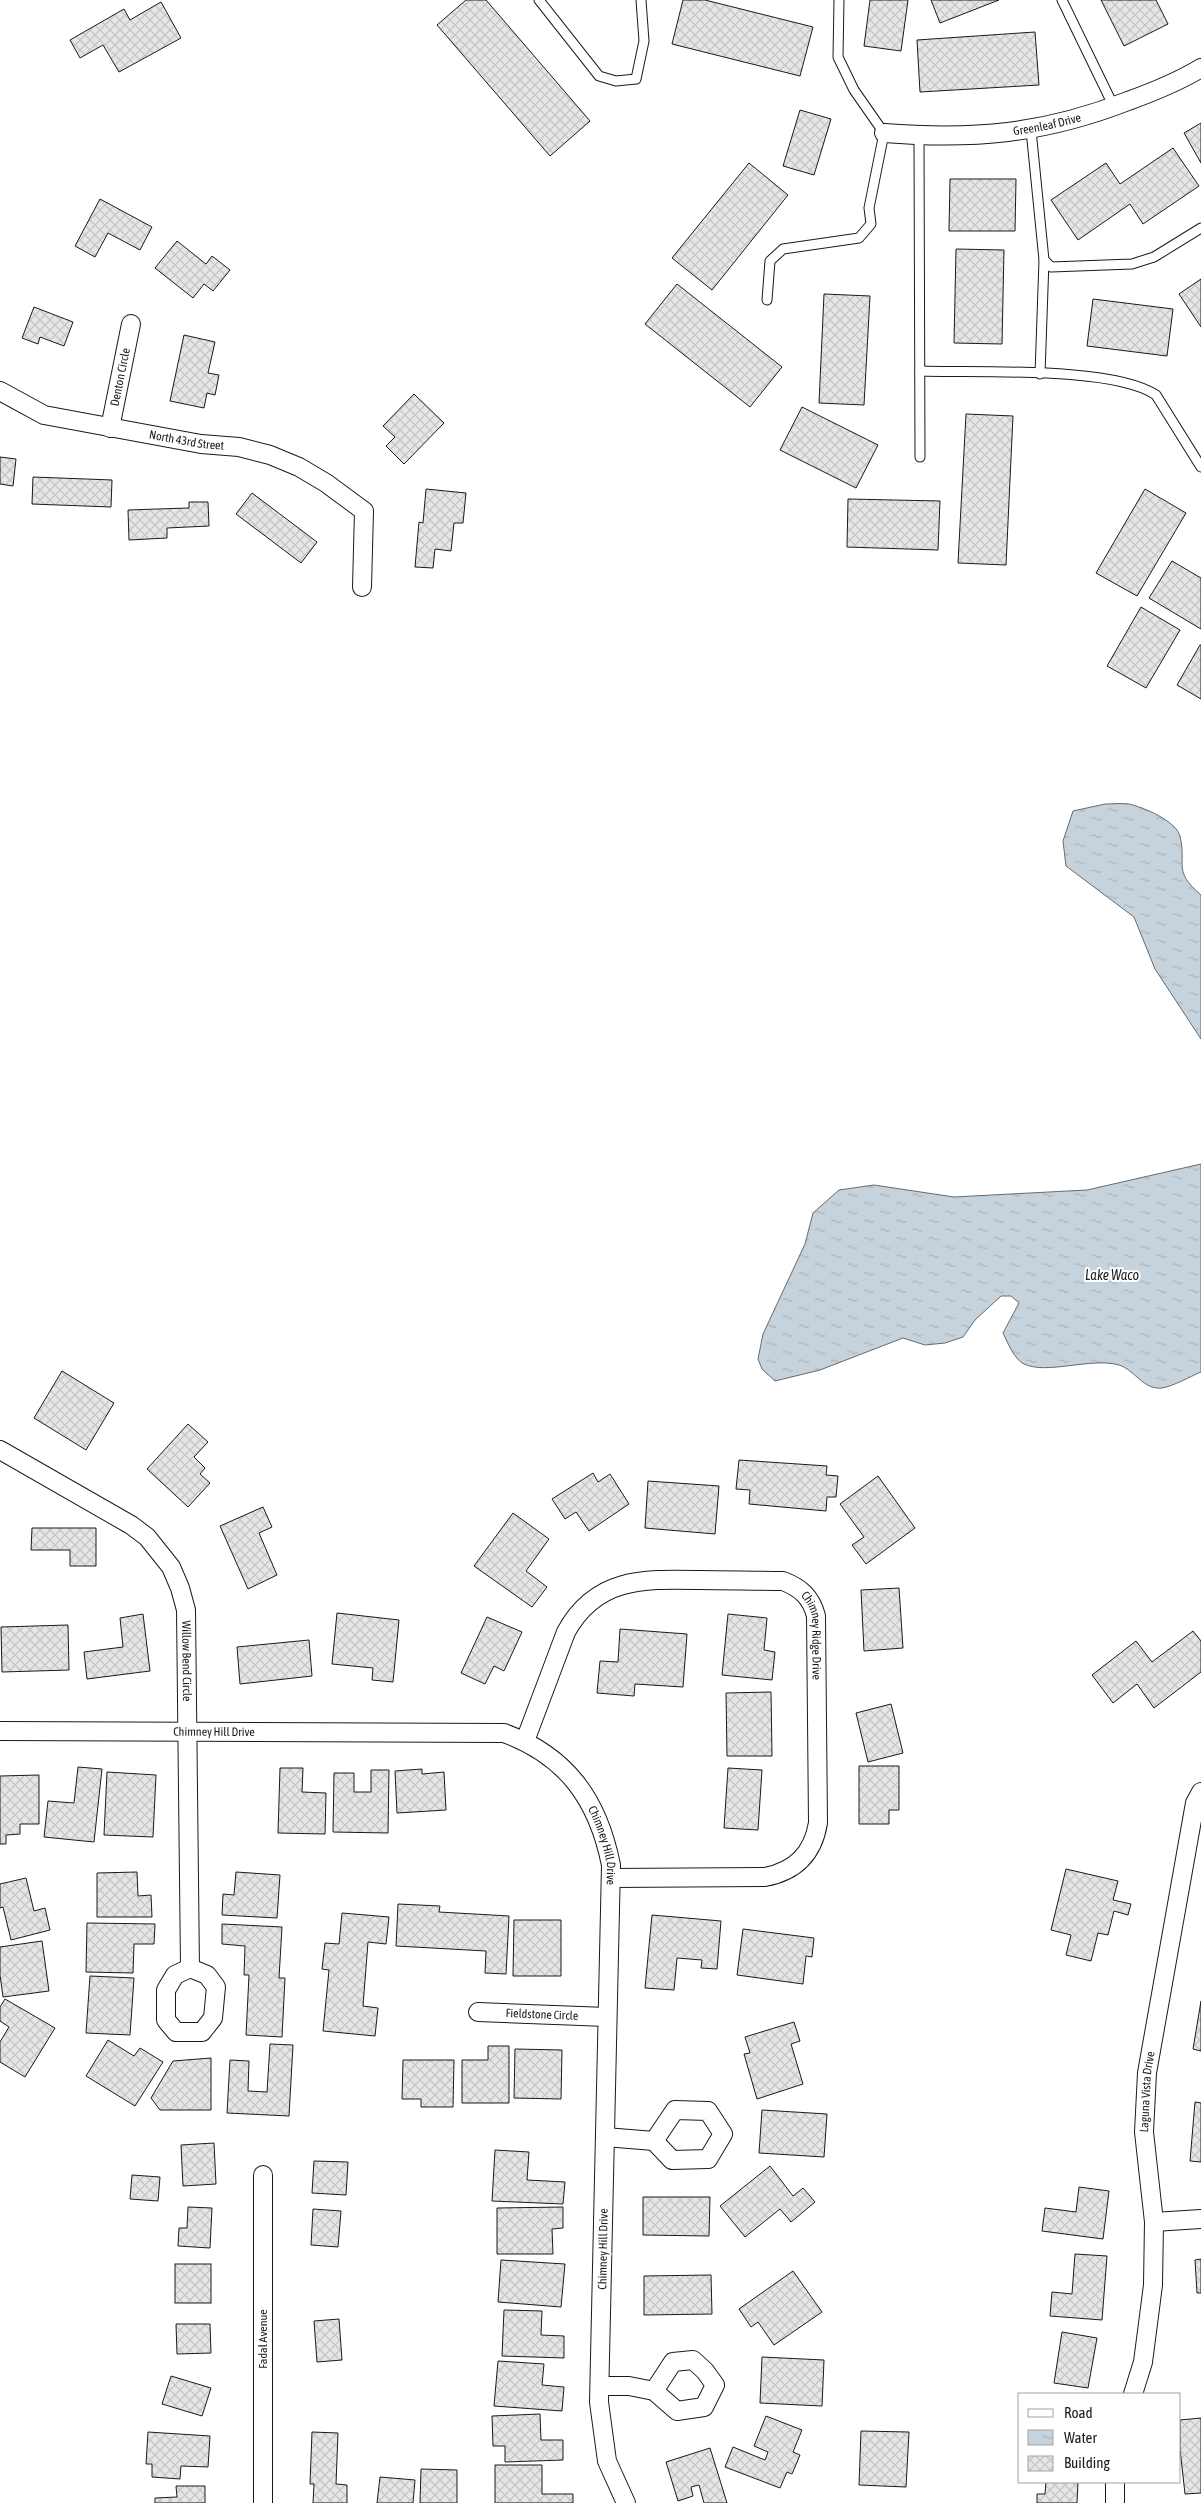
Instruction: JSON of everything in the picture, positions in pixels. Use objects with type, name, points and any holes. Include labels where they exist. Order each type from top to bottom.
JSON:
[{"type":"street","name":"Greenleaf Drive","points":[[884,133],[919,136],[984,136],[1030,130],[1092,115],[1164,87],[1201,68]]},
{"type":"street","name":"Denton Circle","points":[[110,428],[131,324]]},
{"type":"street","name":"North 43rd Street","points":[[0,391],[44,415],[201,444],[239,447],[270,455],[319,479],[364,511],[362,588]]},
{"type":"street","name":"Willow Bend Circle","points":[[0,1450],[131,1525],[158,1549],[171,1567],[180,1588],[186,1610],[190,1968]]},
{"type":"street","name":"Chimney Ridge Drive","points":[[525,1741],[572,1620],[601,1594],[620,1585],[651,1579],[783,1581],[796,1586],[806,1594],[813,1605],[816,1616],[818,1823],[815,1838],[808,1853],[791,1869],[765,1877],[612,1878]]},
{"type":"street","name":"Chimney Hill Drive","points":[[0,1731],[504,1733],[525,1741],[549,1755],[569,1773],[585,1794],[600,1821],[612,1878],[607,2016],[600,2386],[602,2434],[608,2461],[620,2494],[626,2503]]},
{"type":"street","name":"Laguna Vista Drive","points":[[1134,2393],[1144,2362],[1150,2321],[1154,2222],[1144,2132],[1147,2073],[1195,1803],[1201,1792]]},
{"type":"street","name":"Fieldstone Circle","points":[[478,2012],[607,2016]]},
{"type":"street","points":[[605,2137],[654,2141]]},
{"type":"street","name":"Fadal Avenue","points":[[263,2175],[263,2503]]},
{"type":"street","points":[[1154,2222],[1201,2219]]},
{"type":"street","points":[[600,2386],[629,2386],[654,2392]]},
{"type":"street","points":[[1115,2483],[1115,2503]]},
{"type":"lane","points":[[539,0],[599,76],[616,81],[636,79],[644,41],[641,0]]},
{"type":"lane","points":[[767,300],[770,261],[783,249],[859,238],[870,224],[868,208],[884,133],[854,90],[838,57],[839,0]]},
{"type":"lane","points":[[1062,0],[1114,107]]},
{"type":"lane","points":[[1030,130],[1044,260],[1040,374]]},
{"type":"lane","points":[[919,136],[920,457]]},
{"type":"lane","points":[[1044,260],[1052,267],[1132,264],[1154,257],[1201,228]]},
{"type":"lane","points":[[920,371],[1079,375],[1145,387],[1156,395],[1201,467]]},
{"type":"water","points":[[1105,804],[1129,804],[1150,811],[1172,825],[1180,836],[1183,873],[1192,887],[1201,895],[1201,1039],[1155,969],[1134,917],[1066,866],[1063,841],[1073,811]]},
{"type":"water","name":"Lake Waco","points":[[1201,1164],[1201,1372],[1182,1381],[1167,1387],[1155,1388],[1144,1383],[1125,1368],[1108,1363],[1045,1368],[1024,1364],[1014,1355],[1003,1333],[1019,1303],[1011,1296],[1001,1296],[975,1320],[963,1337],[945,1343],[925,1345],[903,1338],[820,1370],[775,1381],[762,1369],[758,1359],[763,1334],[805,1244],[813,1213],[839,1190],[874,1185],[954,1197],[1087,1190]]},
{"type":"building","points":[[466,0],[486,0],[590,121],[550,156],[437,25]]},
{"type":"building","points":[[683,0],[705,0],[813,27],[800,76],[672,44]]},
{"type":"building","points":[[870,0],[908,0],[901,51],[864,46]]},
{"type":"building","points":[[931,0],[999,0],[940,23]]},
{"type":"building","points":[[1101,0],[1156,0],[1168,24],[1124,46]]},
{"type":"building","points":[[161,2],[181,38],[119,72],[103,45],[80,58],[70,40],[124,9],[130,20]]},
{"type":"building","points":[[1035,32],[1039,85],[920,92],[917,40]]},
{"type":"building","points":[[800,110],[831,119],[814,175],[783,166]]},
{"type":"building","points":[[1201,123],[1201,163],[1184,133]]},
{"type":"building","points":[[1173,148],[1199,186],[1143,224],[1130,204],[1078,240],[1051,200],[1106,163],[1120,184]]},
{"type":"building","points":[[749,163],[788,195],[712,290],[672,258]]},
{"type":"building","points":[[950,179],[1016,179],[1015,231],[949,231]]},
{"type":"building","points":[[100,199],[152,227],[140,250],[108,233],[95,257],[75,246]]},
{"type":"building","points":[[177,241],[206,264],[212,256],[230,270],[213,291],[204,284],[193,298],[155,268]]},
{"type":"building","points":[[956,249],[1004,250],[1002,344],[954,343]]},
{"type":"building","points":[[1201,279],[1201,327],[1179,294]]},
{"type":"building","points":[[677,284],[782,367],[750,407],[645,324]]},
{"type":"building","points":[[824,294],[870,296],[864,405],[819,403]]},
{"type":"building","points":[[1093,299],[1173,309],[1167,356],[1087,346]]},
{"type":"building","points":[[34,307],[73,322],[64,346],[40,337],[38,344],[22,338]]},
{"type":"building","points":[[184,335],[215,342],[208,373],[219,375],[215,395],[207,393],[204,408],[170,401]]},
{"type":"building","points":[[414,394],[444,423],[404,464],[386,446],[395,437],[383,426]]},
{"type":"building","points":[[802,407],[878,445],[856,488],[780,450]]},
{"type":"building","points":[[966,414],[1013,416],[1006,565],[958,563]]},
{"type":"building","points":[[0,457],[16,459],[13,486],[0,484]]},
{"type":"building","points":[[33,477],[112,480],[111,507],[32,504]]},
{"type":"building","points":[[426,489],[466,493],[463,523],[454,523],[451,551],[435,549],[433,568],[415,567],[419,522],[423,523]]},
{"type":"building","points":[[1145,489],[1186,513],[1137,596],[1096,573]]},
{"type":"building","points":[[252,493],[317,542],[301,563],[236,514]]},
{"type":"building","points":[[848,499],[940,501],[938,550],[847,547]]},
{"type":"building","points":[[189,502],[208,502],[209,526],[167,528],[167,538],[129,540],[128,510],[189,508]]},
{"type":"building","points":[[1172,561],[1201,578],[1201,629],[1149,598]]},
{"type":"building","points":[[1141,607],[1180,630],[1146,688],[1107,666]]},
{"type":"building","points":[[1201,645],[1201,699],[1177,685]]},
{"type":"building","points":[[62,1371],[114,1403],[86,1450],[34,1418]]},
{"type":"building","points":[[188,1424],[208,1442],[194,1457],[205,1468],[200,1474],[210,1483],[188,1507],[147,1469]]},
{"type":"building","points":[[739,1460],[827,1466],[826,1475],[838,1476],[836,1497],[827,1497],[826,1511],[749,1504],[750,1490],[736,1489]]},
{"type":"building","points":[[593,1473],[598,1482],[610,1474],[629,1504],[589,1531],[576,1512],[565,1519],[552,1499]]},
{"type":"building","points":[[878,1476],[915,1528],[866,1564],[852,1545],[864,1537],[840,1504]]},
{"type":"building","points":[[648,1481],[719,1486],[715,1534],[645,1528]]},
{"type":"building","points":[[263,1507],[272,1527],[259,1533],[277,1575],[248,1589],[220,1526]]},
{"type":"building","points":[[513,1513],[549,1539],[526,1571],[547,1587],[532,1607],[474,1566]]},
{"type":"building","points":[[32,1528],[96,1528],[96,1566],[70,1566],[70,1550],[31,1550]]},
{"type":"building","points":[[899,1588],[903,1648],[864,1651],[861,1590]]},
{"type":"building","points":[[337,1613],[399,1620],[393,1682],[372,1680],[373,1668],[332,1664]]},
{"type":"building","points":[[143,1614],[150,1671],[87,1679],[84,1652],[123,1647],[120,1618]]},
{"type":"building","points":[[728,1614],[767,1618],[764,1650],[775,1652],[772,1680],[722,1675]]},
{"type":"building","points":[[487,1617],[522,1632],[504,1671],[494,1666],[485,1684],[461,1673]]},
{"type":"building","points":[[68,1625],[69,1670],[2,1672],[1,1627]]},
{"type":"building","points":[[620,1629],[687,1634],[683,1687],[635,1684],[634,1696],[597,1693],[600,1661],[618,1662]]},
{"type":"building","points":[[1193,1631],[1201,1641],[1201,1672],[1154,1708],[1137,1684],[1113,1703],[1092,1675],[1136,1641],[1152,1662]]},
{"type":"building","points":[[309,1640],[312,1676],[240,1684],[237,1647]]},
{"type":"building","points":[[771,1692],[772,1756],[727,1756],[726,1693]]},
{"type":"building","points":[[891,1704],[903,1753],[868,1762],[856,1713]]},
{"type":"building","points":[[859,1766],[899,1766],[899,1810],[889,1810],[889,1824],[859,1824]]},
{"type":"building","points":[[78,1767],[102,1769],[94,1842],[44,1837],[48,1801],[74,1803]]},
{"type":"building","points":[[280,1768],[303,1768],[302,1792],[326,1793],[325,1834],[278,1833]]},
{"type":"building","points":[[728,1768],[762,1770],[758,1830],[724,1828]]},
{"type":"building","points":[[422,1769],[422,1774],[444,1772],[446,1810],[397,1813],[395,1771]]},
{"type":"building","points":[[371,1770],[389,1770],[388,1833],[333,1832],[334,1773],[354,1773],[354,1792],[371,1792]]},
{"type":"building","points":[[107,1772],[156,1775],[153,1837],[104,1835]]},
{"type":"building","points":[[39,1775],[39,1824],[20,1824],[20,1834],[6,1835],[6,1844],[0,1844],[0,1776]]},
{"type":"building","points":[[1066,1869],[1118,1881],[1113,1900],[1131,1904],[1128,1915],[1114,1911],[1108,1935],[1098,1933],[1091,1961],[1066,1955],[1071,1935],[1051,1930]]},
{"type":"building","points":[[137,1872],[138,1896],[151,1895],[152,1917],[97,1917],[97,1873]]},
{"type":"building","points":[[236,1872],[280,1875],[277,1918],[222,1915],[223,1894],[234,1895]]},
{"type":"building","points":[[26,1878],[34,1911],[45,1908],[50,1930],[11,1940],[3,1907],[0,1908],[0,1884]]},
{"type":"building","points":[[398,1904],[440,1906],[439,1912],[509,1916],[506,1974],[485,1973],[486,1951],[396,1946]]},
{"type":"building","points":[[342,1913],[389,1917],[386,1944],[368,1942],[363,2006],[378,2008],[375,2036],[323,2031],[329,1970],[322,1969],[325,1943],[339,1944]]},
{"type":"building","points":[[652,1915],[721,1921],[717,1969],[701,1968],[702,1960],[677,1958],[674,1990],[645,1988]]},
{"type":"building","points":[[514,1920],[561,1920],[561,1976],[513,1976]]},
{"type":"building","points":[[87,1923],[155,1924],[154,1944],[134,1944],[133,1973],[86,1972]]},
{"type":"building","points":[[222,1924],[282,1927],[279,1978],[285,1978],[282,2037],[246,2035],[249,1975],[244,1975],[245,1946],[222,1944]]},
{"type":"building","points":[[743,1929],[814,1938],[812,1957],[806,1956],[803,1984],[737,1975]]},
{"type":"building","points":[[42,1941],[49,1991],[3,1997],[0,1975],[0,1947]]},
{"type":"building","points":[[90,1976],[134,1978],[130,2035],[86,2033]]},
{"type":"building","points":[[5,1999],[55,2028],[25,2077],[0,2062],[0,2042],[9,2027],[0,2021],[0,2007]]},
{"type":"building","points":[[1201,2001],[1201,2051],[1193,2049]]},
{"type":"building","points":[[794,2022],[800,2041],[791,2044],[803,2084],[757,2099],[744,2054],[750,2053],[745,2037]]},
{"type":"building","points":[[108,2040],[134,2056],[140,2048],[163,2062],[135,2106],[86,2076]]},
{"type":"building","points":[[270,2044],[293,2045],[289,2116],[227,2113],[230,2060],[249,2061],[248,2091],[267,2092]]},
{"type":"building","points":[[488,2046],[509,2046],[509,2103],[462,2103],[462,2060],[488,2060]]},
{"type":"building","points":[[515,2049],[562,2050],[561,2099],[514,2098]]},
{"type":"building","points":[[211,2058],[211,2110],[160,2110],[151,2098],[173,2061]]},
{"type":"building","points":[[403,2060],[454,2060],[453,2107],[421,2107],[421,2099],[402,2099]]},
{"type":"building","points":[[1195,2102],[1201,2103],[1201,2162],[1190,2161]]},
{"type":"building","points":[[762,2110],[827,2114],[824,2157],[759,2153]]},
{"type":"building","points":[[214,2143],[216,2184],[183,2186],[181,2145]]},
{"type":"building","points":[[495,2150],[529,2152],[527,2180],[565,2182],[563,2204],[492,2201]]},
{"type":"building","points":[[314,2161],[348,2162],[346,2195],[312,2193]]},
{"type":"building","points":[[770,2166],[793,2196],[803,2188],[815,2202],[791,2222],[780,2209],[745,2237],[720,2206]]},
{"type":"building","points":[[132,2175],[160,2177],[158,2201],[130,2199]]},
{"type":"building","points":[[1079,2187],[1109,2191],[1103,2239],[1042,2231],[1045,2208],[1076,2212]]},
{"type":"building","points":[[643,2197],[710,2197],[709,2236],[643,2235]]},
{"type":"building","points":[[188,2207],[212,2208],[210,2248],[178,2246],[179,2228],[187,2228]]},
{"type":"building","points":[[563,2207],[563,2228],[552,2229],[553,2254],[497,2254],[497,2208]]},
{"type":"building","points":[[313,2209],[341,2211],[338,2247],[311,2245]]},
{"type":"building","points":[[1075,2254],[1107,2256],[1102,2320],[1050,2316],[1052,2292],[1072,2294]]},
{"type":"building","points":[[1201,2259],[1201,2293],[1197,2293],[1195,2260]]},
{"type":"building","points":[[501,2260],[565,2264],[561,2307],[498,2302]]},
{"type":"building","points":[[175,2264],[211,2264],[211,2303],[175,2303]]},
{"type":"building","points":[[793,2271],[822,2312],[774,2345],[758,2322],[751,2327],[739,2309]]},
{"type":"building","points":[[711,2275],[712,2314],[644,2315],[644,2276]]},
{"type":"building","points":[[504,2310],[542,2311],[541,2335],[564,2336],[564,2358],[502,2356]]},
{"type":"building","points":[[339,2319],[342,2360],[317,2362],[314,2321]]},
{"type":"building","points":[[176,2324],[210,2324],[211,2353],[177,2354]]},
{"type":"building","points":[[1062,2332],[1097,2338],[1088,2388],[1054,2383]]},
{"type":"building","points":[[762,2357],[824,2360],[822,2406],[760,2403]]},
{"type":"building","points":[[498,2361],[544,2364],[542,2385],[564,2387],[562,2411],[494,2406]]},
{"type":"building","points":[[171,2376],[211,2388],[202,2416],[162,2404]]},
{"type":"building","points":[[540,2414],[541,2440],[563,2440],[563,2460],[505,2462],[505,2446],[493,2446],[492,2416]]},
{"type":"building","points":[[766,2416],[802,2430],[793,2452],[800,2455],[792,2474],[787,2472],[780,2488],[725,2467],[733,2447],[765,2460],[768,2452],[754,2446]]},
{"type":"building","points":[[1201,2418],[1201,2493],[1185,2494],[1181,2458],[1181,2420]]},
{"type":"building","points":[[861,2431],[909,2432],[906,2487],[859,2485]]},
{"type":"building","points":[[148,2432],[210,2436],[208,2467],[181,2466],[180,2479],[152,2477],[152,2464],[146,2464]]},
{"type":"building","points":[[312,2432],[338,2433],[336,2484],[347,2485],[347,2503],[313,2503],[314,2484],[310,2484]]},
{"type":"building","points":[[710,2448],[727,2503],[704,2503],[699,2485],[691,2487],[693,2496],[678,2501],[666,2462]]},
{"type":"building","points":[[495,2465],[542,2465],[542,2494],[573,2494],[573,2503],[495,2503]]},
{"type":"building","points":[[421,2469],[457,2470],[457,2503],[420,2503]]},
{"type":"building","points":[[380,2477],[415,2480],[413,2503],[377,2503]]},
{"type":"building","points":[[1046,2483],[1078,2483],[1077,2503],[1037,2503],[1037,2494],[1045,2494]]},
{"type":"building","points":[[176,2486],[205,2486],[205,2503],[155,2503],[155,2498],[177,2497]]}]
